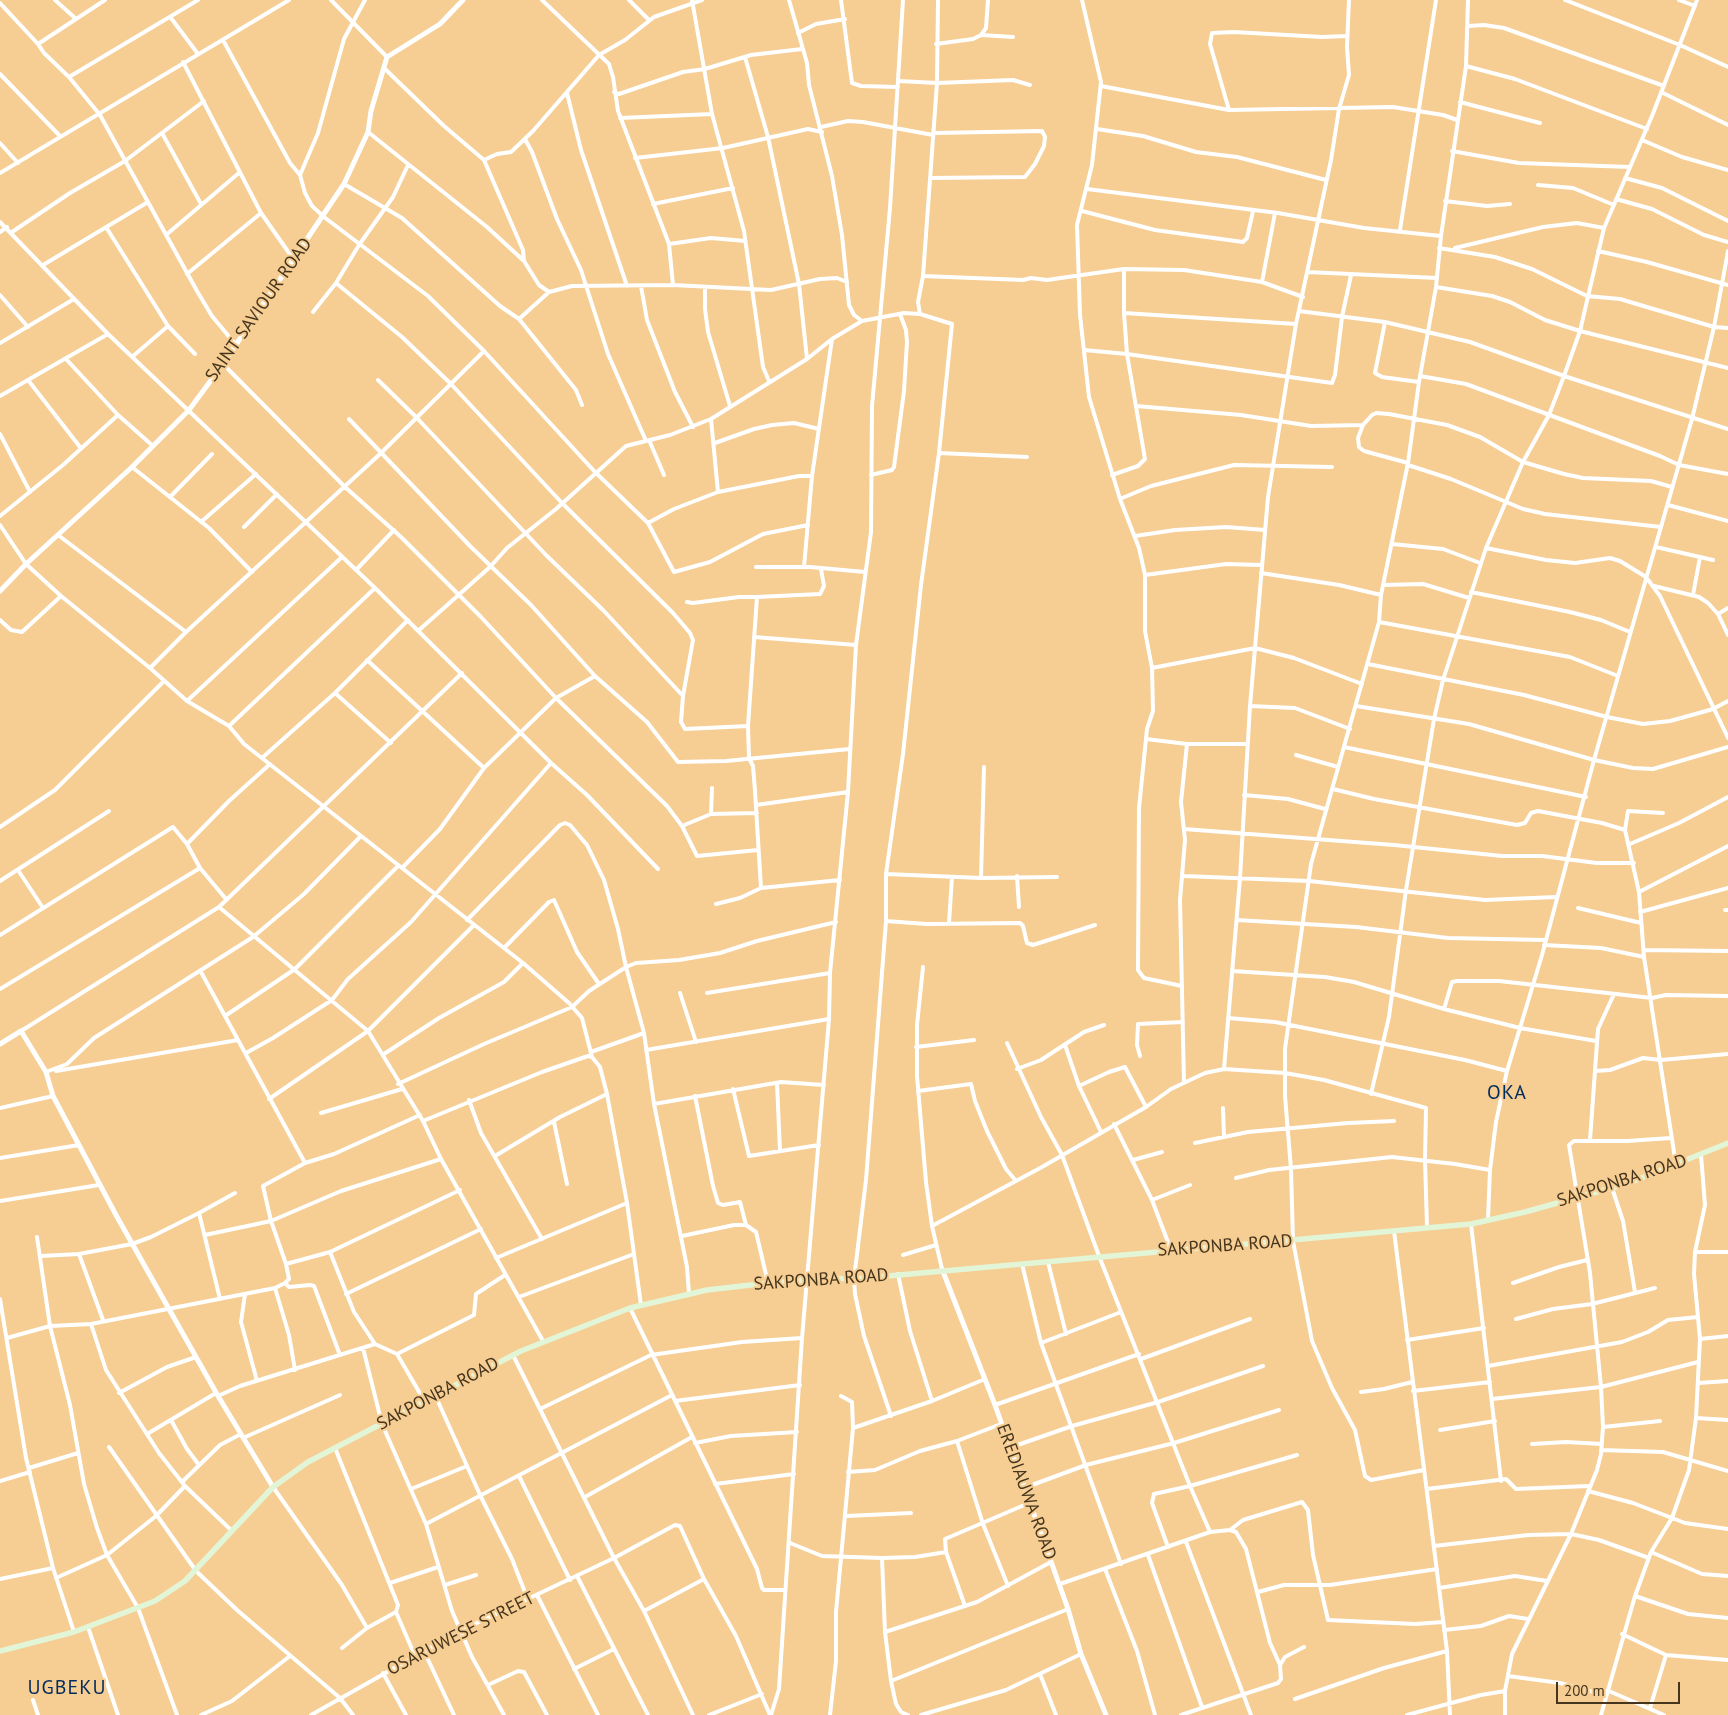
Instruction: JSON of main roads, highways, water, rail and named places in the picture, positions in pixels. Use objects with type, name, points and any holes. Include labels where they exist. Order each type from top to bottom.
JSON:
[{"type":"main road","name":"SAKPONBA ROAD","points":[[0,1651],[74,1632],[138,1608],[173,1591],[196,1571],[273,1487],[308,1462],[543,1340],[630,1308],[689,1294],[768,1283],[854,1279],[942,1269],[1048,1262],[1471,1224],[1576,1199],[1612,1188],[1676,1165],[1728,1143]]},
{"type":"district","name":"OKA","points":[[1507,1093]]},
{"type":"district","name":"UGBEKU","points":[[67,1688]]}]
